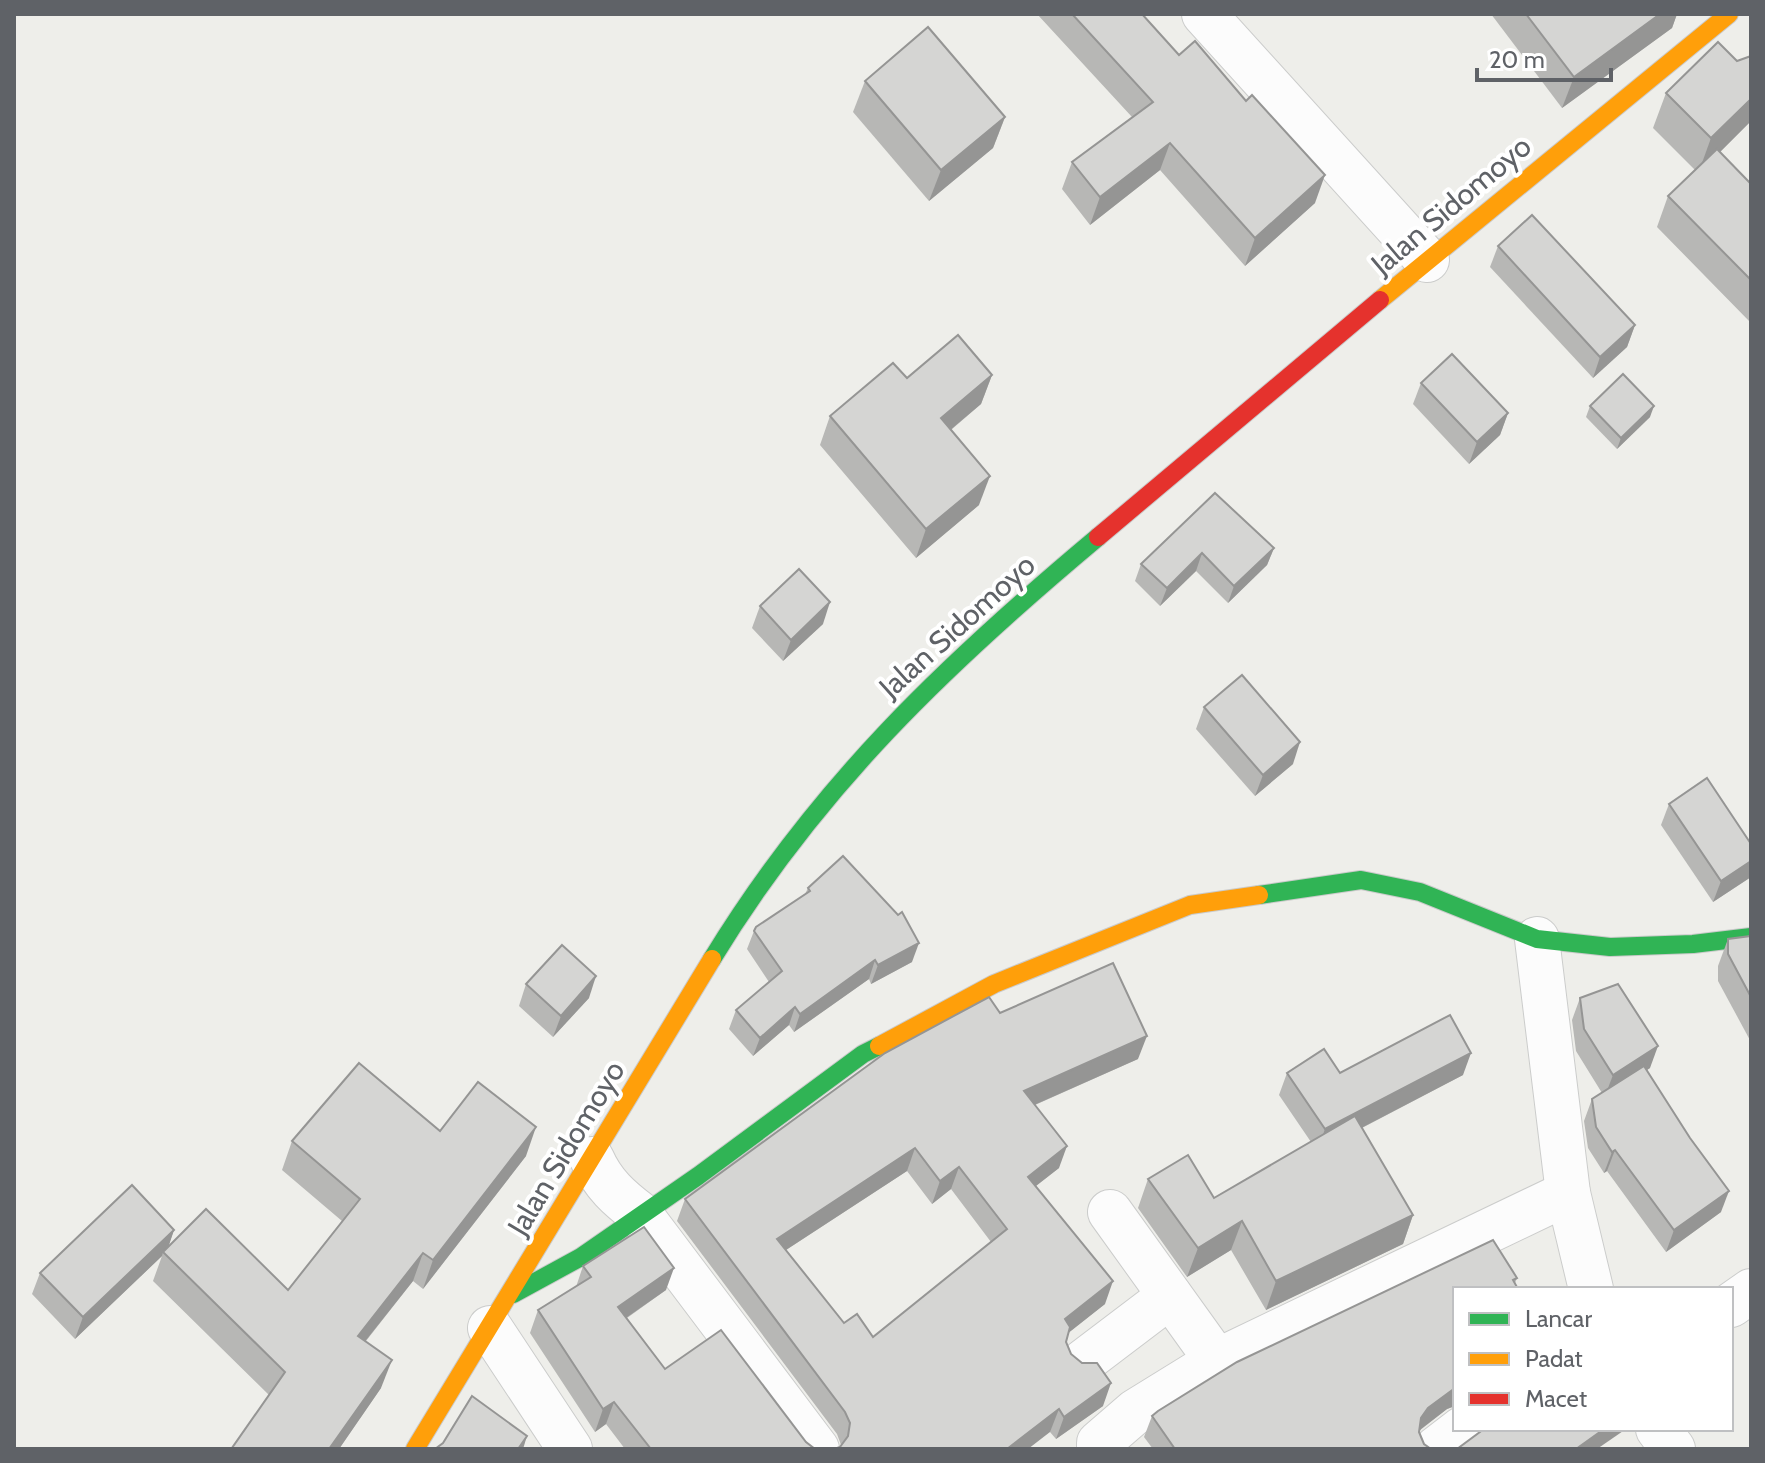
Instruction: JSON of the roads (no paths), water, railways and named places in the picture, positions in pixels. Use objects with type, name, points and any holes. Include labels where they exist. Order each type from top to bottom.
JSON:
[{"type":"main road","name":"Jalan Sidomoyo","points":[[415,1449],[699,978],[771,871],[823,801],[882,733],[1032,594],[1427,260],[1729,14]]},
{"type":"main road","points":[[500,1312],[698,1176],[863,1054],[994,984],[1190,905],[1361,880],[1420,892],[1537,939],[1610,947],[1693,944],[1751,937]]},
{"type":"street","points":[[1204,14],[1427,260]]},
{"type":"street","points":[[1537,939],[1568,1193],[1591,1287]]},
{"type":"street","points":[[592,1159],[599,1177],[640,1214],[817,1449]]},
{"type":"street","points":[[1099,1449],[1099,1443],[1136,1411],[1217,1361],[1568,1193]]},
{"type":"street","points":[[1110,1212],[1217,1361]]},
{"type":"street","points":[[1733,1304],[1751,1291]]},
{"type":"street","points":[[1083,1362],[1170,1296]]},
{"type":"street","points":[[500,1312],[570,1449]]},
{"type":"street","points":[[1436,1449],[1459,1431]]},
{"type":"street","points":[[1660,1431],[1673,1449]]}]
